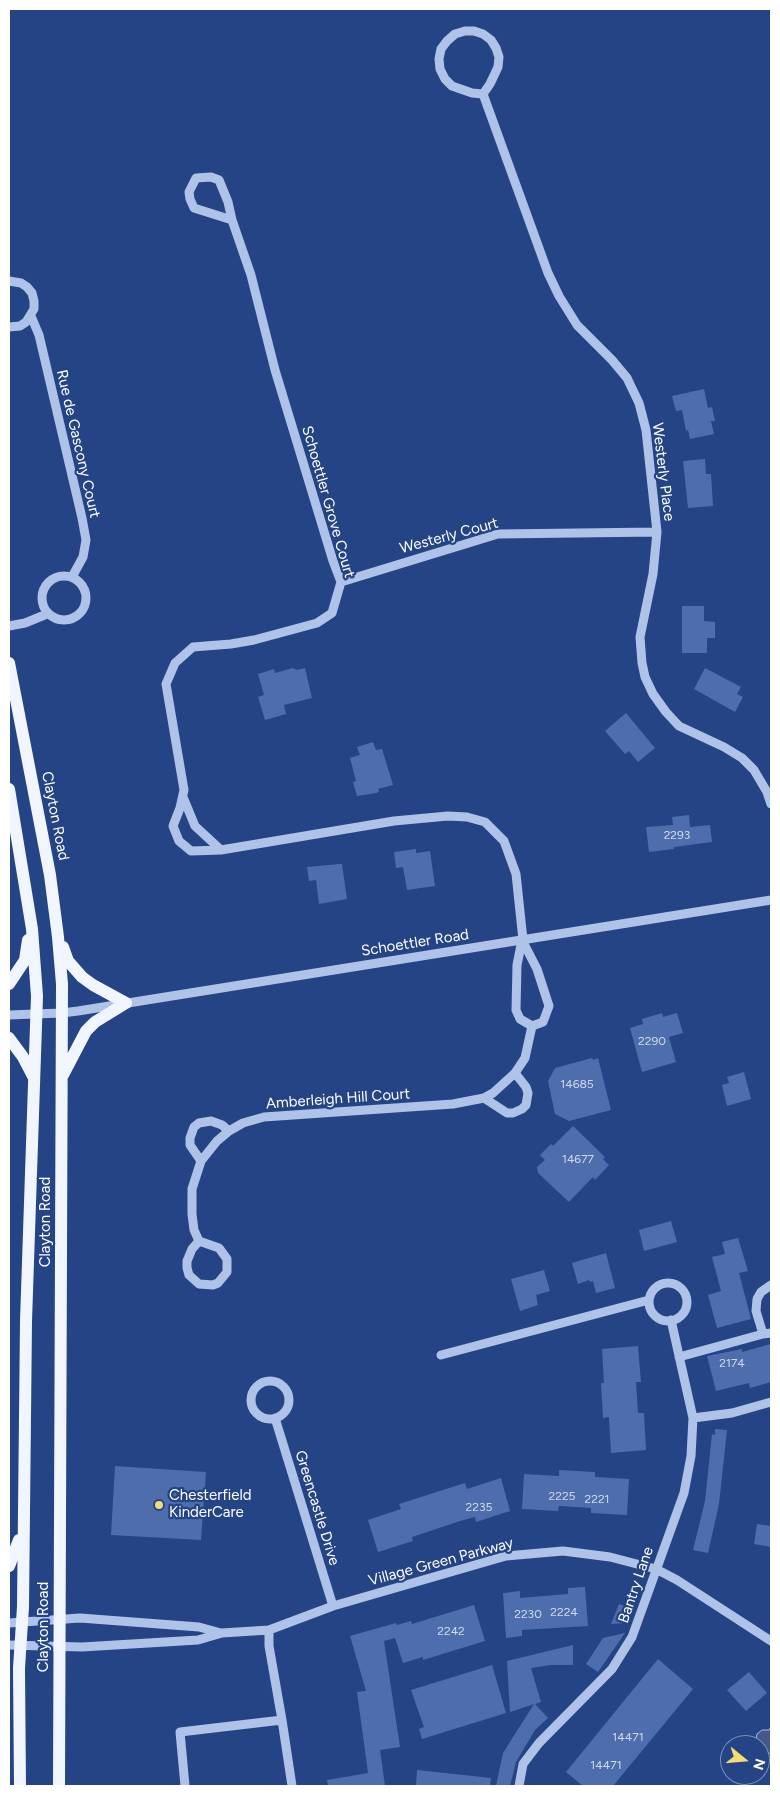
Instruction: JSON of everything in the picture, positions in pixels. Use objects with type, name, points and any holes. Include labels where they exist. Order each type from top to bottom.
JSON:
[{"type":"main road","name":"Clayton Road","points":[[9,663],[50,874],[62,984],[59,1786]]},
{"type":"main road","name":"Clayton Road","points":[[9,789],[32,928],[37,1015],[26,1321],[22,1621],[15,1645],[19,1699],[20,1786]]},
{"type":"main road","points":[[9,984],[25,960],[29,934],[32,928]]},
{"type":"main road","points":[[58,937],[68,962],[82,977],[126,1003],[95,1022],[86,1031],[62,1078]]},
{"type":"main road","points":[[9,1038],[23,1057],[34,1078]]},
{"type":"main road","points":[[9,1566],[16,1551],[23,1526]]},
{"type":"main road","points":[[9,1684],[19,1699]]},
{"type":"street","points":[[474,31],[483,34],[491,40],[496,48],[499,57],[498,66],[483,94],[472,93],[452,86],[445,79],[440,69],[441,49],[455,34],[474,31]]},
{"type":"street","name":"Westerly Place","points":[[483,94],[548,273],[559,296],[577,324],[627,378],[639,403],[646,430],[657,532],[653,574],[640,637],[645,677],[653,694],[679,726],[724,747],[742,758],[754,770],[767,792],[771,804]]},
{"type":"street","name":"Schoettler Grove Court","points":[[232,220],[194,208],[189,192],[196,178],[211,177],[219,180],[228,202],[232,220],[251,275],[275,370],[330,552],[341,582],[332,613],[317,623],[254,640],[231,644],[193,646],[175,663],[166,684],[184,790],[173,826],[179,841],[192,851],[222,850],[403,820],[448,816],[467,817],[485,822],[504,841],[516,874],[522,940]]},
{"type":"street","name":"Rue de Gascony Court","points":[[9,281],[21,283],[32,293],[34,309],[31,316],[39,335],[82,518],[86,540],[83,557],[72,577]]},
{"type":"street","points":[[9,327],[20,326],[31,316]]},
{"type":"street","name":"Westerly Court","points":[[341,582],[498,534],[657,532]]},
{"type":"street","points":[[57,576],[72,577],[83,586],[86,600],[84,607],[80,614],[67,620],[53,618],[47,614],[41,600],[45,585],[57,576]]},
{"type":"street","points":[[9,626],[25,623],[47,614]]},
{"type":"street","name":"Schoettler Grove Court","points":[[183,795],[195,826],[222,850]]},
{"type":"street","name":"Schoettler Road","points":[[9,1015],[62,1013],[771,900]]},
{"type":"street","points":[[522,940],[537,968],[549,1006],[543,1022],[532,1026],[520,1019],[516,1010],[517,965],[522,940]]},
{"type":"street","name":"Amberleigh Hill Court","points":[[199,1241],[194,1230],[192,1189],[202,1161],[217,1140],[229,1131],[243,1123],[264,1117],[453,1104],[484,1098],[515,1073],[525,1058],[532,1026]]},
{"type":"street","points":[[484,1098],[507,1113],[513,1113],[522,1109],[526,1105],[528,1093],[515,1073]]},
{"type":"street","points":[[202,1161],[190,1145],[190,1138],[194,1127],[199,1123],[210,1121],[222,1125],[229,1131]]},
{"type":"street","points":[[199,1241],[219,1248],[227,1259],[227,1272],[213,1285],[199,1284],[189,1275],[187,1261],[192,1249],[199,1241]]},
{"type":"street","points":[[672,1284],[683,1291],[686,1302],[685,1309],[682,1314],[671,1320],[665,1321],[655,1316],[649,1306],[649,1300],[654,1289],[660,1285],[672,1284]]},
{"type":"street","points":[[679,1357],[767,1333],[756,1311],[757,1299],[761,1292],[771,1284]]},
{"type":"street","points":[[441,1355],[649,1300]]},
{"type":"street","name":"Bantry Lane","points":[[519,1786],[523,1764],[538,1743],[612,1669],[632,1637],[684,1493],[691,1456],[693,1418],[671,1320]]},
{"type":"street","points":[[264,1381],[277,1381],[288,1395],[288,1407],[285,1412],[275,1418],[261,1418],[256,1414],[250,1402],[254,1389],[264,1381]]},
{"type":"street","points":[[693,1418],[732,1413],[771,1402]]},
{"type":"street","name":"Greencastle Drive","points":[[275,1418],[333,1606]]},
{"type":"street","name":"Village Green Parkway","points":[[15,1645],[82,1647],[198,1640],[222,1634],[268,1630],[333,1606],[506,1556],[563,1551],[610,1558],[656,1569],[685,1585],[771,1641]]},
{"type":"street","name":"Village Green Parkway","points":[[9,1623],[80,1618],[199,1627],[222,1634]]},
{"type":"street","points":[[268,1630],[292,1786]]},
{"type":"street","points":[[185,1786],[180,1732],[282,1720]]},
{"type":"water","points":[[771,1727],[771,1754],[770,1735],[757,1735],[762,1730],[769,1730]]},
{"type":"building","points":[[704,389],[708,408],[712,407],[715,421],[711,421],[714,434],[690,439],[688,430],[686,431],[682,410],[676,411],[672,396]]},
{"type":"building","points":[[705,459],[706,474],[711,474],[713,506],[688,508],[683,461]]},
{"type":"building","points":[[682,606],[704,606],[704,621],[715,622],[715,638],[707,638],[707,653],[682,653]]},
{"type":"building","points":[[293,668],[297,670],[305,668],[312,698],[284,705],[286,714],[265,720],[258,697],[264,695],[258,674],[274,669],[275,673]]},
{"type":"building","points":[[705,668],[741,687],[737,694],[743,697],[735,712],[694,689]]},
{"type":"building","points":[[626,713],[655,748],[638,762],[629,751],[625,754],[605,731]]},
{"type":"building","points":[[373,742],[376,750],[382,749],[393,785],[378,789],[377,793],[357,796],[353,782],[356,781],[350,758],[360,755],[357,747]]},
{"type":"building","points":[[689,815],[690,827],[710,825],[712,842],[649,852],[646,827],[673,825],[672,817]]},
{"type":"building","points":[[416,849],[416,853],[430,851],[435,886],[407,890],[403,867],[396,868],[394,852]]},
{"type":"building","points":[[342,864],[347,899],[319,904],[316,880],[309,881],[307,867]]},
{"type":"building","points":[[662,1013],[663,1017],[677,1013],[683,1033],[669,1037],[676,1062],[642,1072],[630,1028],[643,1024],[642,1019]]},
{"type":"building","points":[[592,1058],[593,1060],[598,1058],[611,1110],[569,1121],[555,1114],[548,1081],[555,1068]]},
{"type":"building","points":[[744,1072],[751,1099],[727,1106],[722,1085],[729,1083],[727,1077]]},
{"type":"building","points":[[573,1126],[605,1157],[603,1159],[609,1165],[595,1180],[593,1177],[569,1202],[538,1173],[537,1167],[545,1160],[540,1155],[551,1144],[553,1146]]},
{"type":"building","points":[[671,1221],[677,1242],[644,1251],[639,1230]]},
{"type":"building","points":[[738,1238],[748,1271],[739,1273],[751,1319],[717,1328],[708,1295],[721,1291],[712,1257],[725,1254],[722,1242]]},
{"type":"building","points":[[606,1253],[615,1288],[596,1293],[593,1281],[590,1282],[589,1280],[578,1284],[572,1263]]},
{"type":"building","points":[[544,1270],[550,1291],[536,1295],[538,1305],[520,1311],[511,1279]]},
{"type":"building","points":[[771,1344],[771,1382],[750,1388],[749,1383],[716,1391],[707,1356],[742,1349],[742,1352]]},
{"type":"building","points":[[638,1346],[641,1382],[636,1382],[638,1413],[644,1413],[646,1450],[611,1453],[609,1417],[603,1418],[601,1383],[604,1383],[602,1349]]},
{"type":"building","points":[[715,1429],[727,1430],[719,1504],[708,1553],[693,1550],[705,1501],[712,1434],[715,1435]]},
{"type":"building","points":[[115,1466],[206,1472],[201,1540],[111,1535]]},
{"type":"building","points":[[559,1470],[595,1472],[595,1477],[629,1479],[627,1515],[591,1513],[591,1508],[559,1506],[558,1511],[522,1509],[524,1474],[559,1476]]},
{"type":"building","points":[[501,1478],[510,1511],[476,1522],[475,1517],[460,1521],[412,1537],[413,1541],[378,1552],[368,1520],[401,1509],[399,1504],[465,1483],[467,1489]]},
{"type":"building","points":[[757,1524],[771,1526],[771,1547],[754,1544]]},
{"type":"building","points":[[585,1587],[588,1626],[522,1630],[522,1636],[506,1638],[503,1593],[520,1591],[520,1598],[568,1594],[568,1588]]},
{"type":"building","points":[[619,1604],[632,1609],[627,1623],[611,1624]]},
{"type":"building","points":[[474,1605],[485,1641],[423,1660],[423,1657],[403,1663],[395,1638],[384,1641],[400,1747],[380,1750],[385,1786],[328,1786],[327,1780],[368,1773],[357,1692],[366,1691],[350,1636],[396,1623],[397,1625],[411,1621],[412,1624]]},
{"type":"building","points":[[625,1633],[598,1672],[586,1664],[603,1638]]},
{"type":"building","points":[[573,1645],[573,1665],[551,1665],[531,1668],[541,1702],[535,1704],[548,1718],[535,1730],[516,1762],[510,1786],[496,1786],[503,1753],[534,1704],[510,1712],[507,1661]]},
{"type":"building","points":[[658,1659],[693,1689],[613,1786],[583,1786],[566,1772]]},
{"type":"building","points":[[492,1665],[506,1713],[422,1739],[419,1729],[424,1727],[411,1690]]},
{"type":"building","points":[[749,1672],[767,1693],[746,1711],[727,1690]]},
{"type":"building","points":[[417,1770],[491,1778],[490,1786],[416,1786]]},
{"type":"place","name":"Chesterfield KinderCare","points":[[159,1505]]}]
